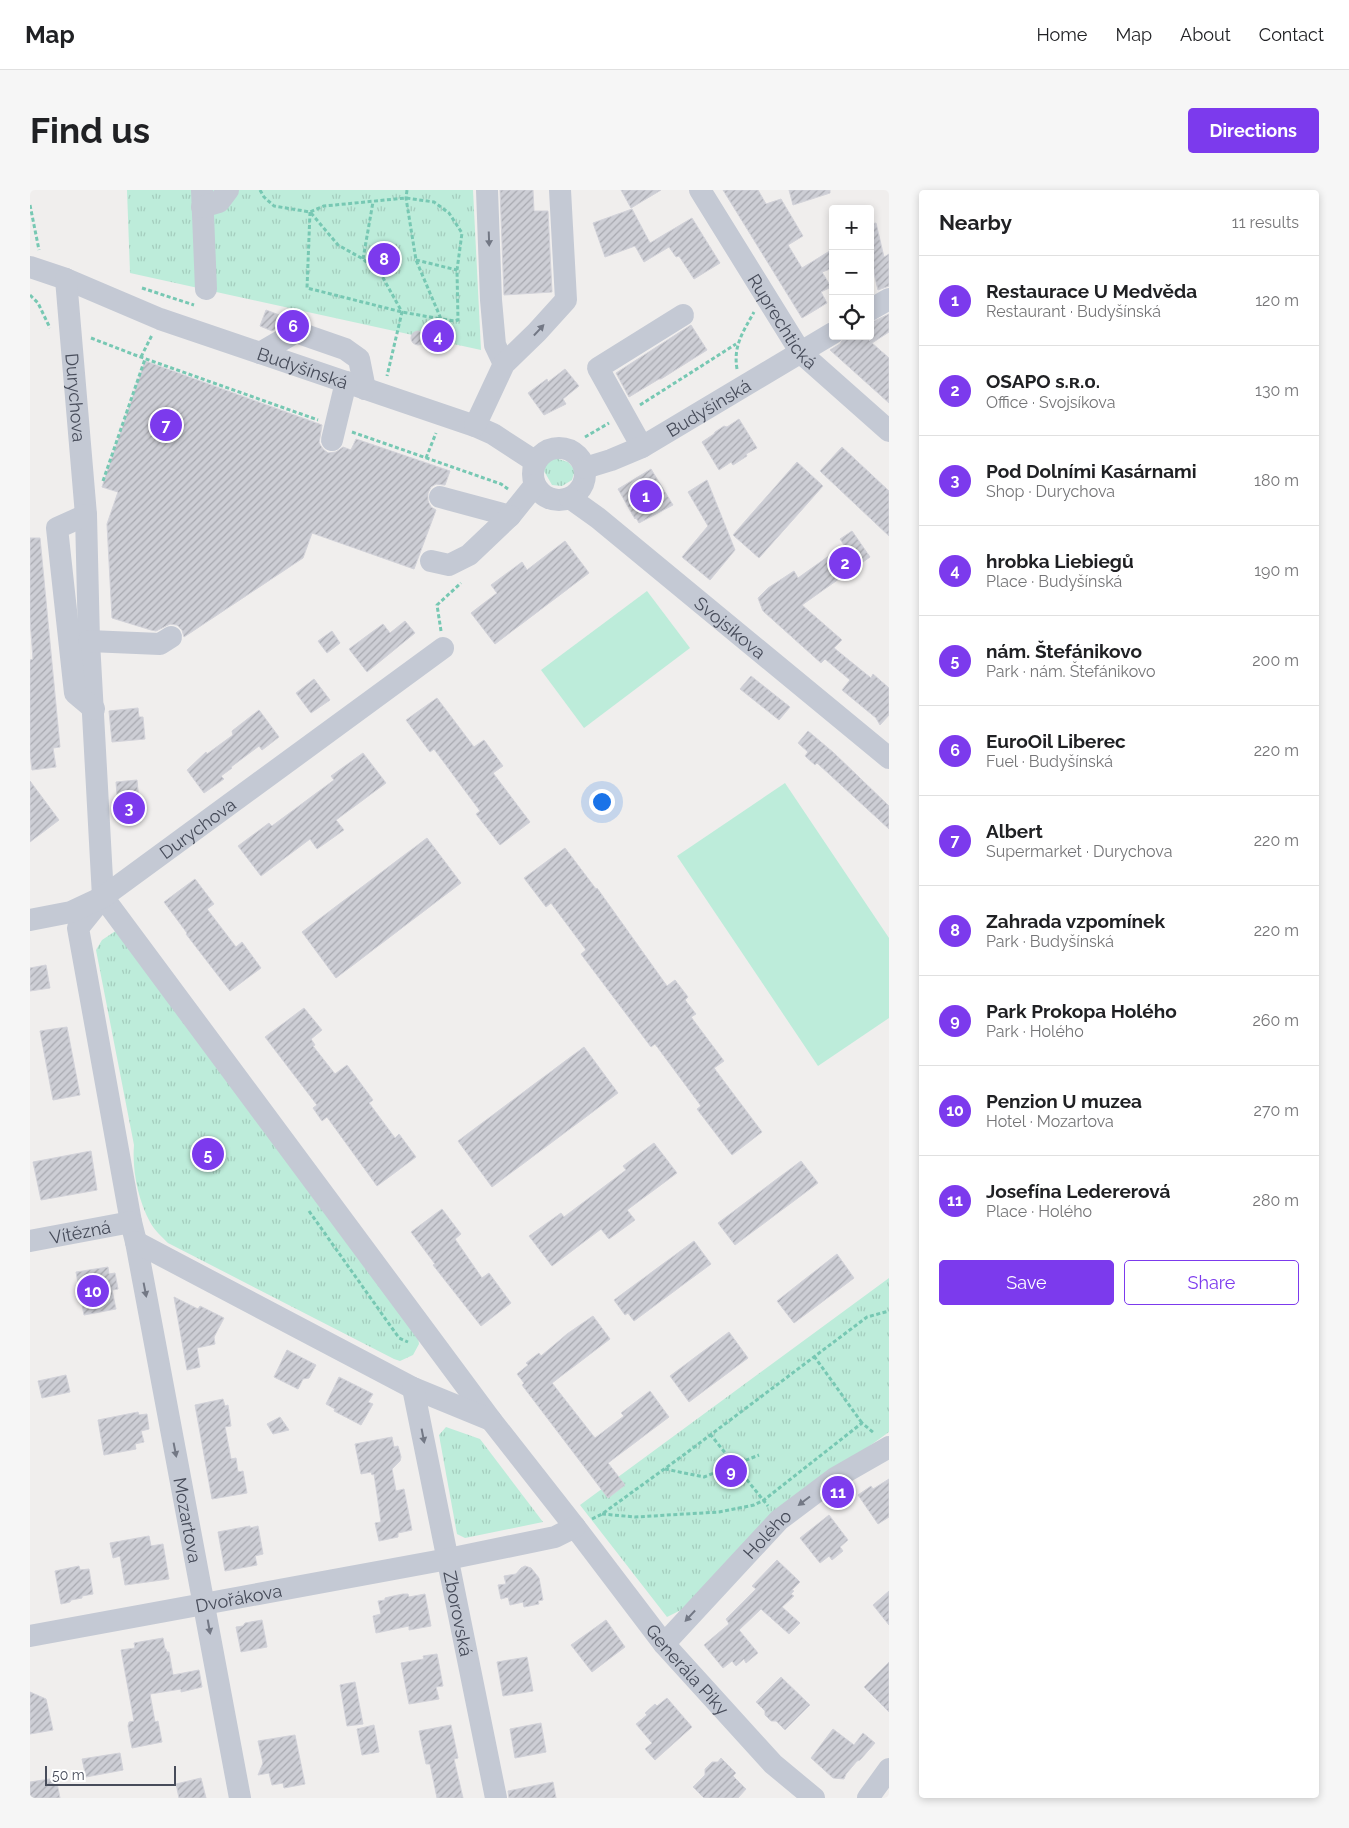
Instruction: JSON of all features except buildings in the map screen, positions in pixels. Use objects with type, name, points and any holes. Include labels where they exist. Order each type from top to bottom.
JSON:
[{"type":"street","points":[[202,298],[202,198],[219,202],[228,190]]},
{"type":"street","points":[[487,190],[491,300],[495,344],[504,364]]},
{"type":"street","points":[[475,426],[504,364],[566,300],[560,190]]},
{"type":"street","name":"Ruprechtická","points":[[700,190],[801,353],[889,430]]},
{"type":"street","name":"Budyšínská","points":[[35,261],[66,279],[160,319],[475,426],[493,434],[536,462]]},
{"type":"street","name":"Durychova","points":[[66,279],[86,515],[90,641],[103,897]]},
{"type":"street","points":[[874,308],[889,299]]},
{"type":"street","points":[[642,447],[598,368],[683,315]]},
{"type":"street","points":[[260,353],[296,332],[345,349],[359,359],[355,385],[332,440]]},
{"type":"street","name":"Budyšínská","points":[[585,468],[642,447],[829,336]]},
{"type":"street","points":[[564,448],[572,451],[579,457],[585,468],[585,480],[582,488],[570,498],[562,500],[546,497],[536,485],[534,470],[536,462],[548,450],[564,448]]},
{"type":"street","points":[[430,561],[448,566],[469,555],[510,516],[536,485]]},
{"type":"street","points":[[440,497],[510,516]]},
{"type":"street","name":"Svojsíkova","points":[[570,498],[598,518],[889,758]]},
{"type":"street","points":[[86,515],[58,528],[75,693],[94,709]]},
{"type":"street","points":[[90,641],[160,644],[171,637]]},
{"type":"street","name":"Durychova","points":[[103,897],[444,648]]},
{"type":"street","points":[[30,920],[71,912],[103,897]]},
{"type":"street","name":"Mozartova","points":[[103,897],[78,928],[240,1798]]},
{"type":"street","name":"Generála Píky","points":[[103,897],[491,1420],[664,1644],[773,1764],[814,1798]]},
{"type":"street","points":[[134,1232],[414,1388],[491,1420]]},
{"type":"street","name":"Vítězná","points":[[30,1241],[134,1232]]},
{"type":"street","points":[[414,1388],[448,1559]]},
{"type":"street","name":"Holého","points":[[664,1644],[779,1520],[835,1478],[889,1447]]},
{"type":"street","name":"Zborovská","points":[[496,1798],[448,1559],[555,1538],[575,1527]]},
{"type":"street","name":"Dvořákova","points":[[30,1636],[448,1559]]},
{"type":"street","points":[[868,1798],[889,1769]]},
{"type":"path","points":[[260,190],[264,197],[274,206],[310,212],[324,206],[406,198],[434,202],[449,212],[462,233],[457,270],[458,320],[455,322],[402,312],[307,288],[310,212]]},
{"type":"path","points":[[407,190],[406,198],[416,260],[441,319]]},
{"type":"path","points":[[362,259],[373,202]]},
{"type":"path","points":[[30,205],[40,252],[35,261]]},
{"type":"path","points":[[310,212],[338,245],[362,259],[382,276],[402,312],[387,376]]},
{"type":"path","points":[[416,260],[457,270]]},
{"type":"path","points":[[134,286],[202,298]]},
{"type":"path","points":[[30,295],[38,303],[51,331],[55,332]]},
{"type":"path","points":[[743,387],[738,375],[736,362],[737,344],[754,311]]},
{"type":"path","points":[[89,337],[135,355]]},
{"type":"path","points":[[585,437],[737,344]]},
{"type":"path","points":[[101,489],[145,358]]},
{"type":"path","points":[[437,605],[444,648]]},
{"type":"path","points":[[575,1527],[602,1514],[867,1317],[889,1311]]},
{"type":"path","points":[[814,1356],[862,1423],[889,1447]]},
{"type":"path","points":[[602,1514],[635,1518],[719,1512],[754,1504],[764,1500],[862,1423]]},
{"type":"path","points":[[710,1434],[779,1520]]},
{"type":"path","points":[[664,1469],[704,1477],[759,1455]]},
{"type":"green space","points":[[127,190],[473,190],[481,350],[130,273]]},
{"type":"green space","points":[[555,458],[568,462],[575,470],[572,480],[562,486],[552,485],[544,471],[546,463]]},
{"type":"green space","points":[[647,591],[690,648],[584,728],[541,670]]},
{"type":"green space","points":[[785,783],[889,938],[889,1018],[818,1066],[677,856]]},
{"type":"green space","points":[[117,930],[418,1337],[419,1344],[413,1355],[400,1361],[394,1359],[168,1243],[154,1228],[142,1204],[137,1185],[134,1145],[96,950],[102,940]]},
{"type":"green space","points":[[889,1278],[889,1432],[790,1503],[683,1609],[667,1617],[580,1505]]},
{"type":"green space","points":[[446,1427],[480,1439],[543,1522],[465,1538],[457,1534],[439,1435]]},
{"type":"place","name":"Zahrada vzpomínek","points":[[384,259]]},
{"type":"place","name":"EuroOil Liberec","points":[[293,326]]},
{"type":"place","name":"hrobka Liebiegů","points":[[438,336]]},
{"type":"place","name":"Albert","points":[[166,425]]},
{"type":"place","name":"Restaurace U Medvěda","points":[[646,496]]},
{"type":"place","name":"OSAPO s.ʀ.ᴏ.","points":[[845,563]]},
{"type":"place","name":"Pod Dolními Kasárnami","points":[[129,808]]},
{"type":"place","name":"nám. Štefánikovo","points":[[208,1154]]},
{"type":"place","name":"Penzion U muzea","points":[[93,1291]]},
{"type":"place","name":"Park Prokopa Holého","points":[[731,1471]]},
{"type":"place","name":"Josefína Ledererová","points":[[838,1492]]}]
